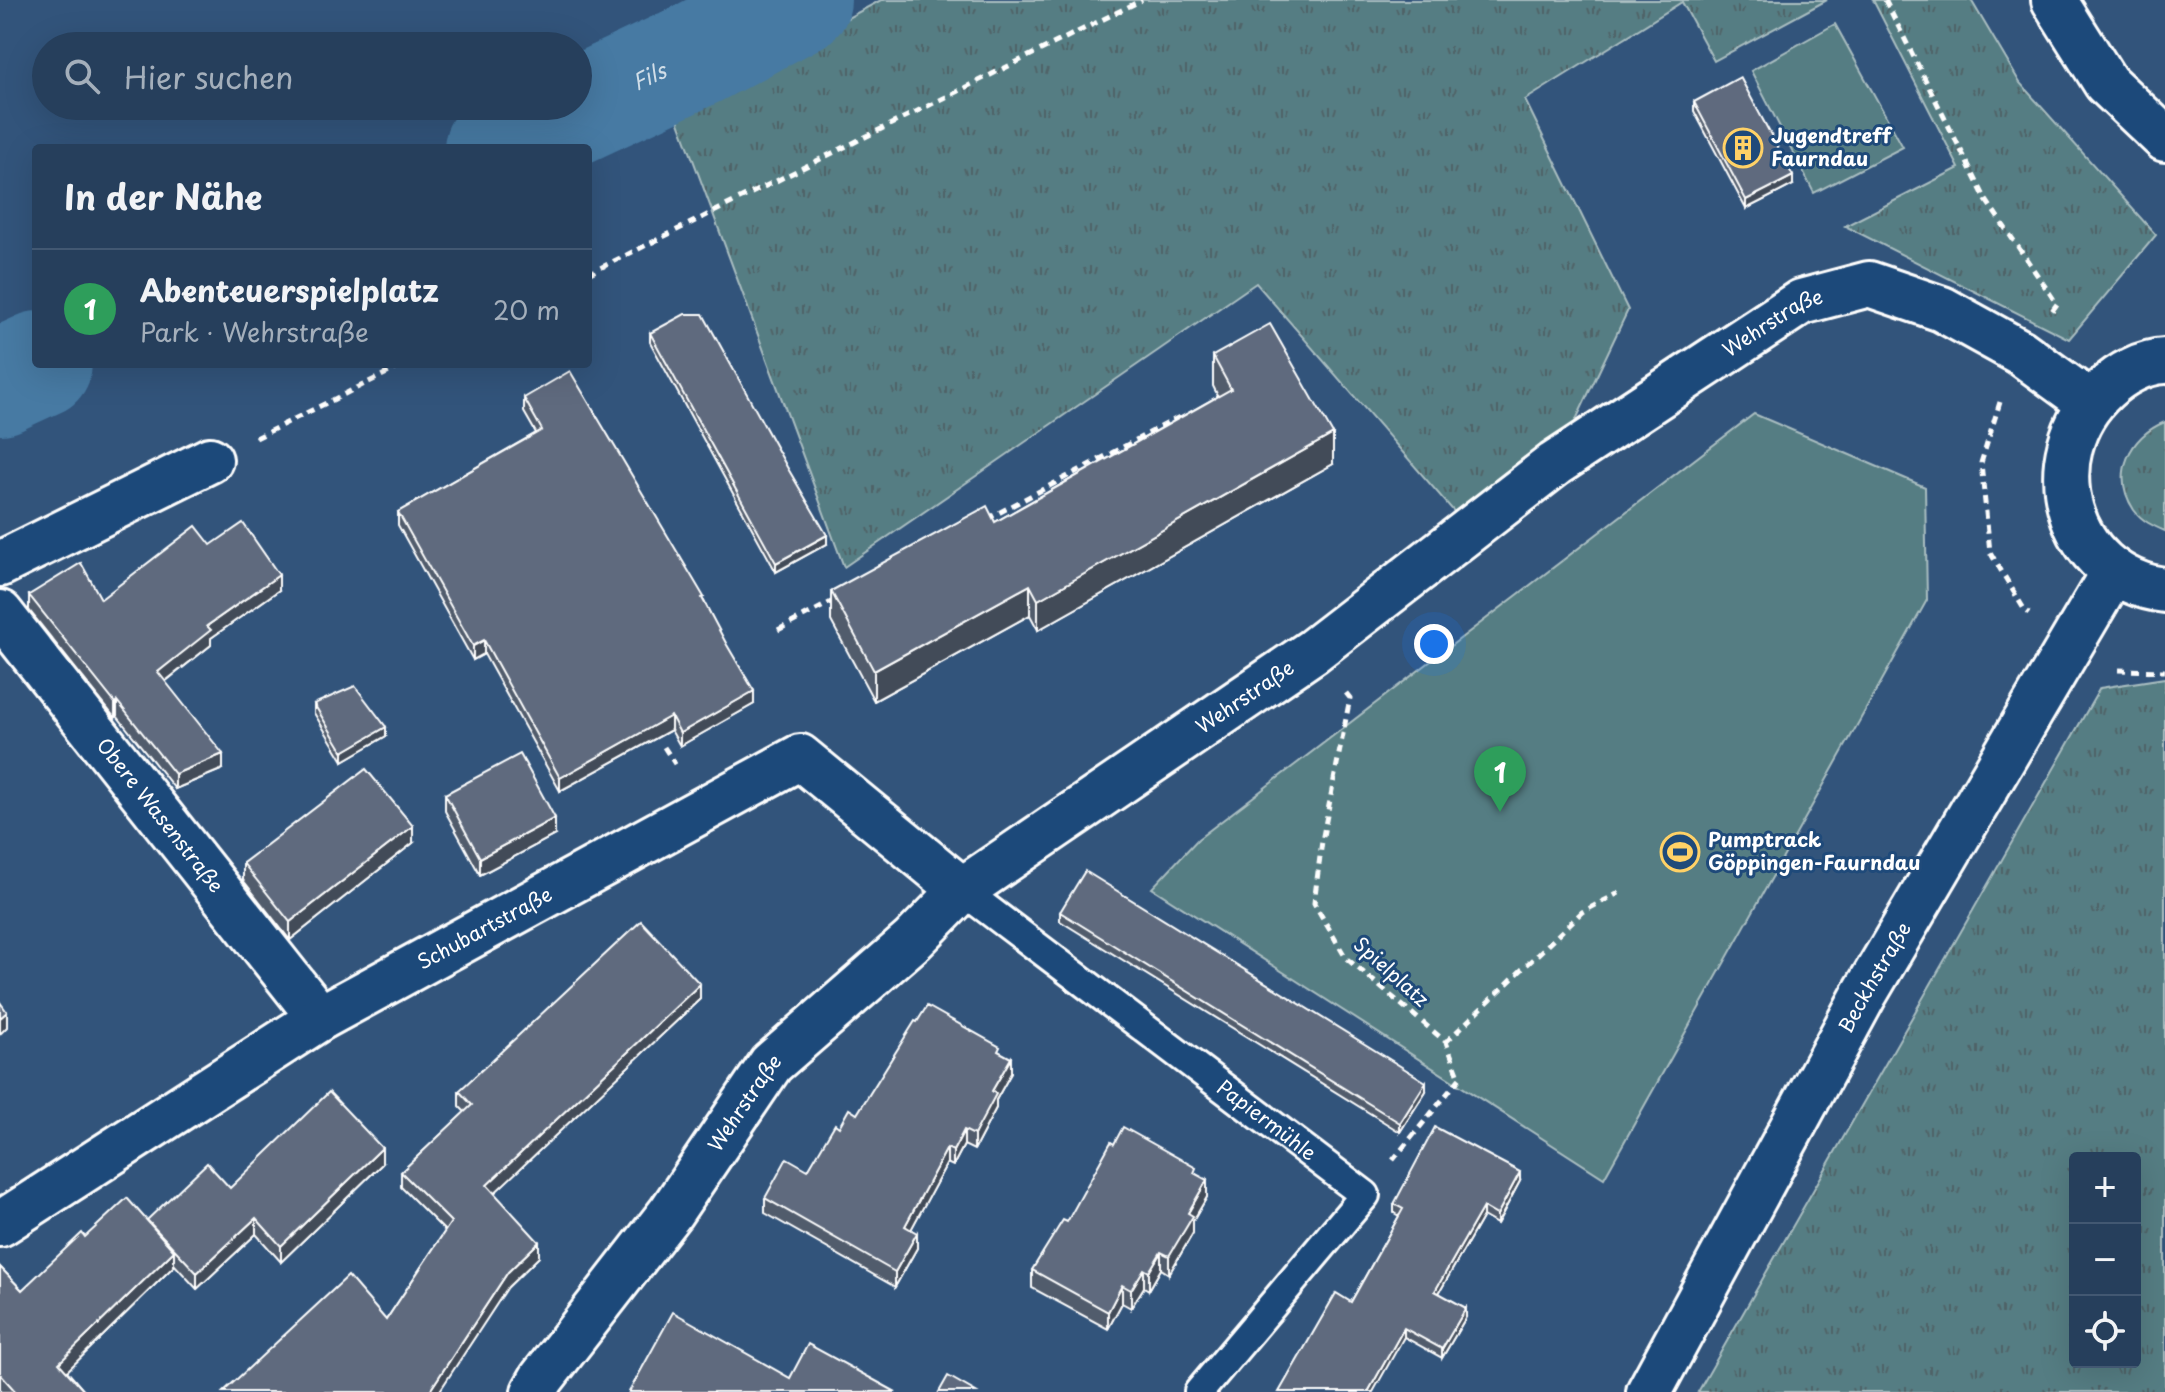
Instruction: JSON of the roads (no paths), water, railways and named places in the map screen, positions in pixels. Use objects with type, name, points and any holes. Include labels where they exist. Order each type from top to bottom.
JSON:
[{"type":"street","points":[[2054,0],[2106,83],[2165,139]]},
{"type":"street","name":"Wehrstraße","points":[[534,1392],[671,1212],[771,1064],[913,940],[962,890],[1313,651],[1555,464],[1801,302],[1869,284],[1942,309],[2020,352],[2090,403]]},
{"type":"street","points":[[2165,361],[2155,361],[2119,376],[2090,403],[2071,436],[2065,474],[2070,511],[2087,545],[2114,571],[2148,588],[2165,590]]},
{"type":"street","points":[[0,564],[210,460]]},
{"type":"street","name":"Beckhstraße","points":[[1649,1392],[1864,995],[2114,571]]},
{"type":"street","name":"Obere Wasenstraße","points":[[0,613],[320,1018]]},
{"type":"street","name":"Schubartstraße","points":[[0,1224],[320,1018],[800,757],[962,890]]},
{"type":"lane","name":"Papiermühle","points":[[962,890],[1365,1195],[1199,1392]]},
{"type":"waterway","name":"Fils","points":[[592,103],[697,54],[798,0]]},
{"type":"waterway","name":"Fils","points":[[506,144],[557,120]]},
{"type":"waterway","name":"Fils","points":[[0,382],[32,367]]},
{"type":"place","name":"Jugendtreff Faurndau","points":[[1743,148]]},
{"type":"place","name":"Abenteuerspielplatz","points":[[1500,812]]},
{"type":"place","name":"Pumptrack Göppingen-Faurndau","points":[[1680,852]]}]
